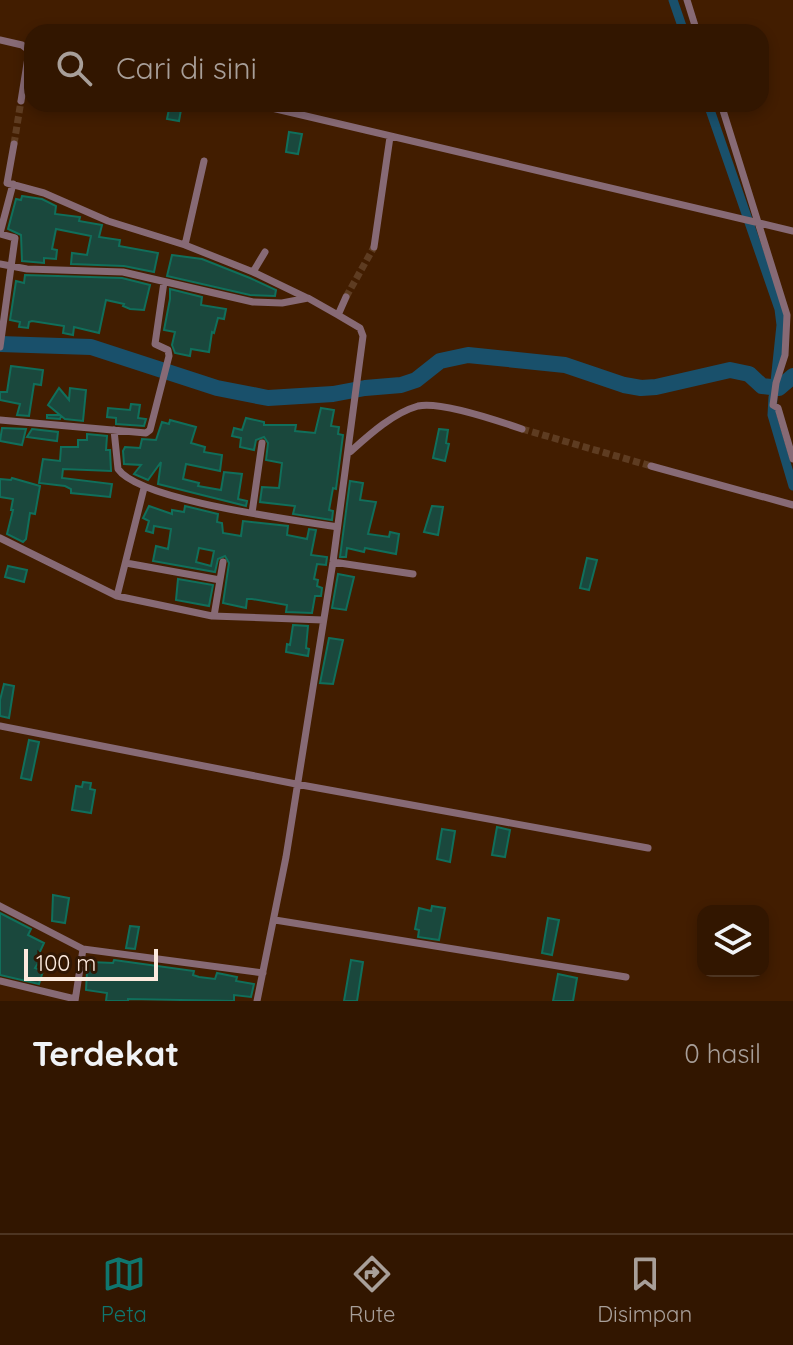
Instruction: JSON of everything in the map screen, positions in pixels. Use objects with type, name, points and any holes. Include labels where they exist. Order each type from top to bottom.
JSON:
[{"type":"street","points":[[687,0],[694,24]]},
{"type":"street","points":[[0,40],[24,46]]},
{"type":"street","points":[[21,101],[24,84]]},
{"type":"street","points":[[288,112],[793,231]]},
{"type":"street","points":[[723,112],[787,315],[785,355],[773,405],[778,408],[793,459]]},
{"type":"street","points":[[374,247],[390,137]]},
{"type":"street","points":[[0,347],[15,238],[0,234],[14,144]]},
{"type":"street","points":[[185,245],[204,161]]},
{"type":"street","points":[[7,183],[44,193],[108,221],[185,245],[253,272],[338,315],[360,328],[363,336],[333,562],[275,920],[257,1001]]},
{"type":"street","points":[[253,272],[265,252]]},
{"type":"street","points":[[0,264],[123,272],[253,302],[282,303],[308,298]]},
{"type":"street","points":[[0,420],[146,433],[150,430],[169,356],[168,350],[157,345],[155,339],[164,282]]},
{"type":"street","points":[[338,315],[346,297]]},
{"type":"street","points":[[349,452],[382,426],[422,405],[457,410],[522,429]]},
{"type":"street","points":[[114,430],[118,469],[144,488],[252,513],[337,527]]},
{"type":"street","points":[[252,513],[262,443]]},
{"type":"street","points":[[651,466],[793,505]]},
{"type":"street","points":[[117,596],[144,488]]},
{"type":"street","points":[[0,538],[117,596],[214,616],[323,620]]},
{"type":"street","points":[[214,616],[223,562]]},
{"type":"street","points":[[333,562],[413,574]]},
{"type":"street","points":[[126,563],[220,580]]},
{"type":"street","points":[[0,726],[648,848]]},
{"type":"street","points":[[0,906],[83,949],[263,973]]},
{"type":"street","points":[[275,920],[626,977]]},
{"type":"street","points":[[0,981],[75,1000],[83,949]]},
{"type":"building","points":[[168,112],[181,112],[179,121],[167,119]]},
{"type":"building","points":[[289,132],[302,134],[298,154],[286,152]]},
{"type":"building","points":[[22,196],[42,199],[56,206],[55,214],[80,217],[79,221],[102,225],[99,237],[120,240],[119,246],[158,253],[154,272],[124,266],[71,264],[72,253],[87,255],[91,236],[56,229],[52,249],[57,250],[56,259],[44,258],[44,263],[22,261],[21,235],[8,229],[16,199],[21,200]]},
{"type":"building","points":[[172,255],[202,259],[250,278],[276,290],[275,296],[250,295],[167,276]]},
{"type":"building","points":[[25,275],[122,278],[150,285],[144,310],[130,309],[124,304],[106,300],[99,333],[74,327],[73,335],[63,333],[64,326],[32,321],[28,328],[19,327],[20,322],[10,320],[16,281],[24,283]]},
{"type":"building","points":[[170,289],[202,297],[201,305],[226,309],[224,319],[218,318],[212,332],[209,352],[191,349],[190,356],[175,353],[172,345],[175,332],[164,330]]},
{"type":"building","points":[[11,366],[43,370],[41,385],[34,384],[29,416],[17,415],[20,404],[0,400],[0,392],[7,392]]},
{"type":"building","points":[[59,388],[69,400],[70,388],[86,390],[83,421],[61,416],[60,419],[47,418],[47,415],[60,415],[48,405]]},
{"type":"building","points":[[131,404],[140,405],[138,418],[146,419],[144,426],[116,424],[116,418],[107,417],[108,408],[130,410]]},
{"type":"building","points":[[321,408],[334,410],[331,426],[339,427],[338,434],[343,435],[336,489],[333,488],[329,510],[333,511],[332,520],[293,514],[295,506],[260,502],[262,487],[279,488],[282,463],[266,460],[268,443],[264,437],[256,440],[254,450],[240,447],[241,438],[232,436],[234,428],[242,430],[246,418],[264,422],[264,425],[296,425],[295,431],[315,433]]},
{"type":"building","points":[[170,420],[196,427],[191,443],[205,447],[204,452],[222,455],[220,471],[186,464],[183,479],[199,483],[198,486],[221,490],[224,472],[242,474],[238,499],[247,501],[246,506],[158,484],[161,462],[148,480],[134,474],[141,465],[124,464],[125,447],[140,448],[142,439],[156,440],[162,422],[169,424]]},
{"type":"building","points":[[2,428],[26,429],[22,445],[0,441]]},
{"type":"building","points":[[32,429],[58,432],[57,441],[27,437]]},
{"type":"building","points":[[439,429],[448,430],[445,461],[433,458]]},
{"type":"building","points":[[87,434],[107,436],[106,450],[110,450],[111,471],[63,469],[62,478],[112,484],[110,497],[71,493],[71,489],[65,486],[39,483],[43,459],[60,461],[61,447],[78,447],[78,440],[87,440]]},
{"type":"building","points":[[12,478],[40,486],[35,514],[30,513],[23,542],[7,534],[13,499],[0,497],[0,479]]},
{"type":"building","points":[[350,481],[363,483],[360,500],[376,502],[368,534],[389,537],[390,532],[399,534],[396,554],[347,548],[346,557],[340,557]]},
{"type":"building","points":[[149,506],[172,514],[172,510],[184,512],[185,506],[218,514],[217,522],[222,523],[223,533],[241,536],[243,521],[288,526],[287,535],[307,539],[309,529],[316,530],[311,555],[327,557],[326,565],[317,564],[314,579],[318,580],[317,586],[322,588],[321,596],[315,596],[312,613],[286,612],[287,605],[252,599],[247,599],[246,608],[223,603],[229,563],[225,556],[218,559],[215,572],[153,561],[156,546],[168,549],[171,529],[154,526],[153,533],[146,531],[149,521],[143,518]],"holes":[[[199,548],[214,551],[211,566],[196,562]]]},
{"type":"building","points":[[432,506],[443,507],[438,535],[424,532]]},
{"type":"building","points":[[587,558],[597,560],[589,590],[580,588]]},
{"type":"building","points":[[8,566],[27,570],[24,582],[5,577]]},
{"type":"building","points":[[338,574],[354,577],[346,610],[332,608]]},
{"type":"building","points":[[178,579],[213,585],[209,606],[176,600]]},
{"type":"building","points":[[293,625],[308,626],[308,656],[286,652]]},
{"type":"building","points":[[329,638],[343,640],[333,684],[320,683]]},
{"type":"building","points":[[4,684],[14,686],[9,718],[0,716]]},
{"type":"building","points":[[29,740],[39,742],[31,780],[21,778]]},
{"type":"building","points":[[83,782],[91,783],[90,789],[95,790],[91,813],[72,810],[76,786],[82,787]]},
{"type":"building","points":[[497,827],[510,830],[505,857],[492,855]]},
{"type":"building","points":[[442,829],[455,831],[450,862],[437,859]]},
{"type":"building","points":[[53,895],[69,898],[65,923],[52,921]]},
{"type":"building","points":[[432,906],[445,908],[439,940],[418,937],[419,930],[415,929],[419,908],[431,911]]},
{"type":"building","points":[[0,913],[31,929],[28,935],[44,943],[35,968],[43,971],[39,984],[0,975]]},
{"type":"building","points":[[548,918],[559,920],[552,955],[542,953]]},
{"type":"building","points":[[130,926],[139,927],[135,949],[126,948]]},
{"type":"building","points":[[114,960],[194,971],[193,975],[199,977],[215,979],[217,973],[254,984],[251,997],[234,995],[234,1001],[106,1001],[107,993],[86,990],[87,972],[91,962],[113,963]]},
{"type":"building","points":[[351,960],[363,962],[357,1001],[344,1001]]},
{"type":"building","points":[[558,974],[577,978],[573,1001],[553,1001]]},
{"type":"waterway","points":[[673,0],[681,24]]},
{"type":"waterway","points":[[711,112],[779,309],[781,325],[775,382]]},
{"type":"waterway","points":[[0,344],[91,347],[217,388],[268,398],[401,385],[416,380],[440,361],[468,355],[565,365],[641,388],[730,370],[749,374],[762,386],[779,388],[793,376]]},
{"type":"waterway","points":[[773,397],[772,415],[793,486]]},
{"type":"tunnel","points":[[14,144],[21,101]]},
{"type":"tunnel","points":[[346,297],[374,247]]},
{"type":"tunnel","points":[[522,429],[651,466]]}]
